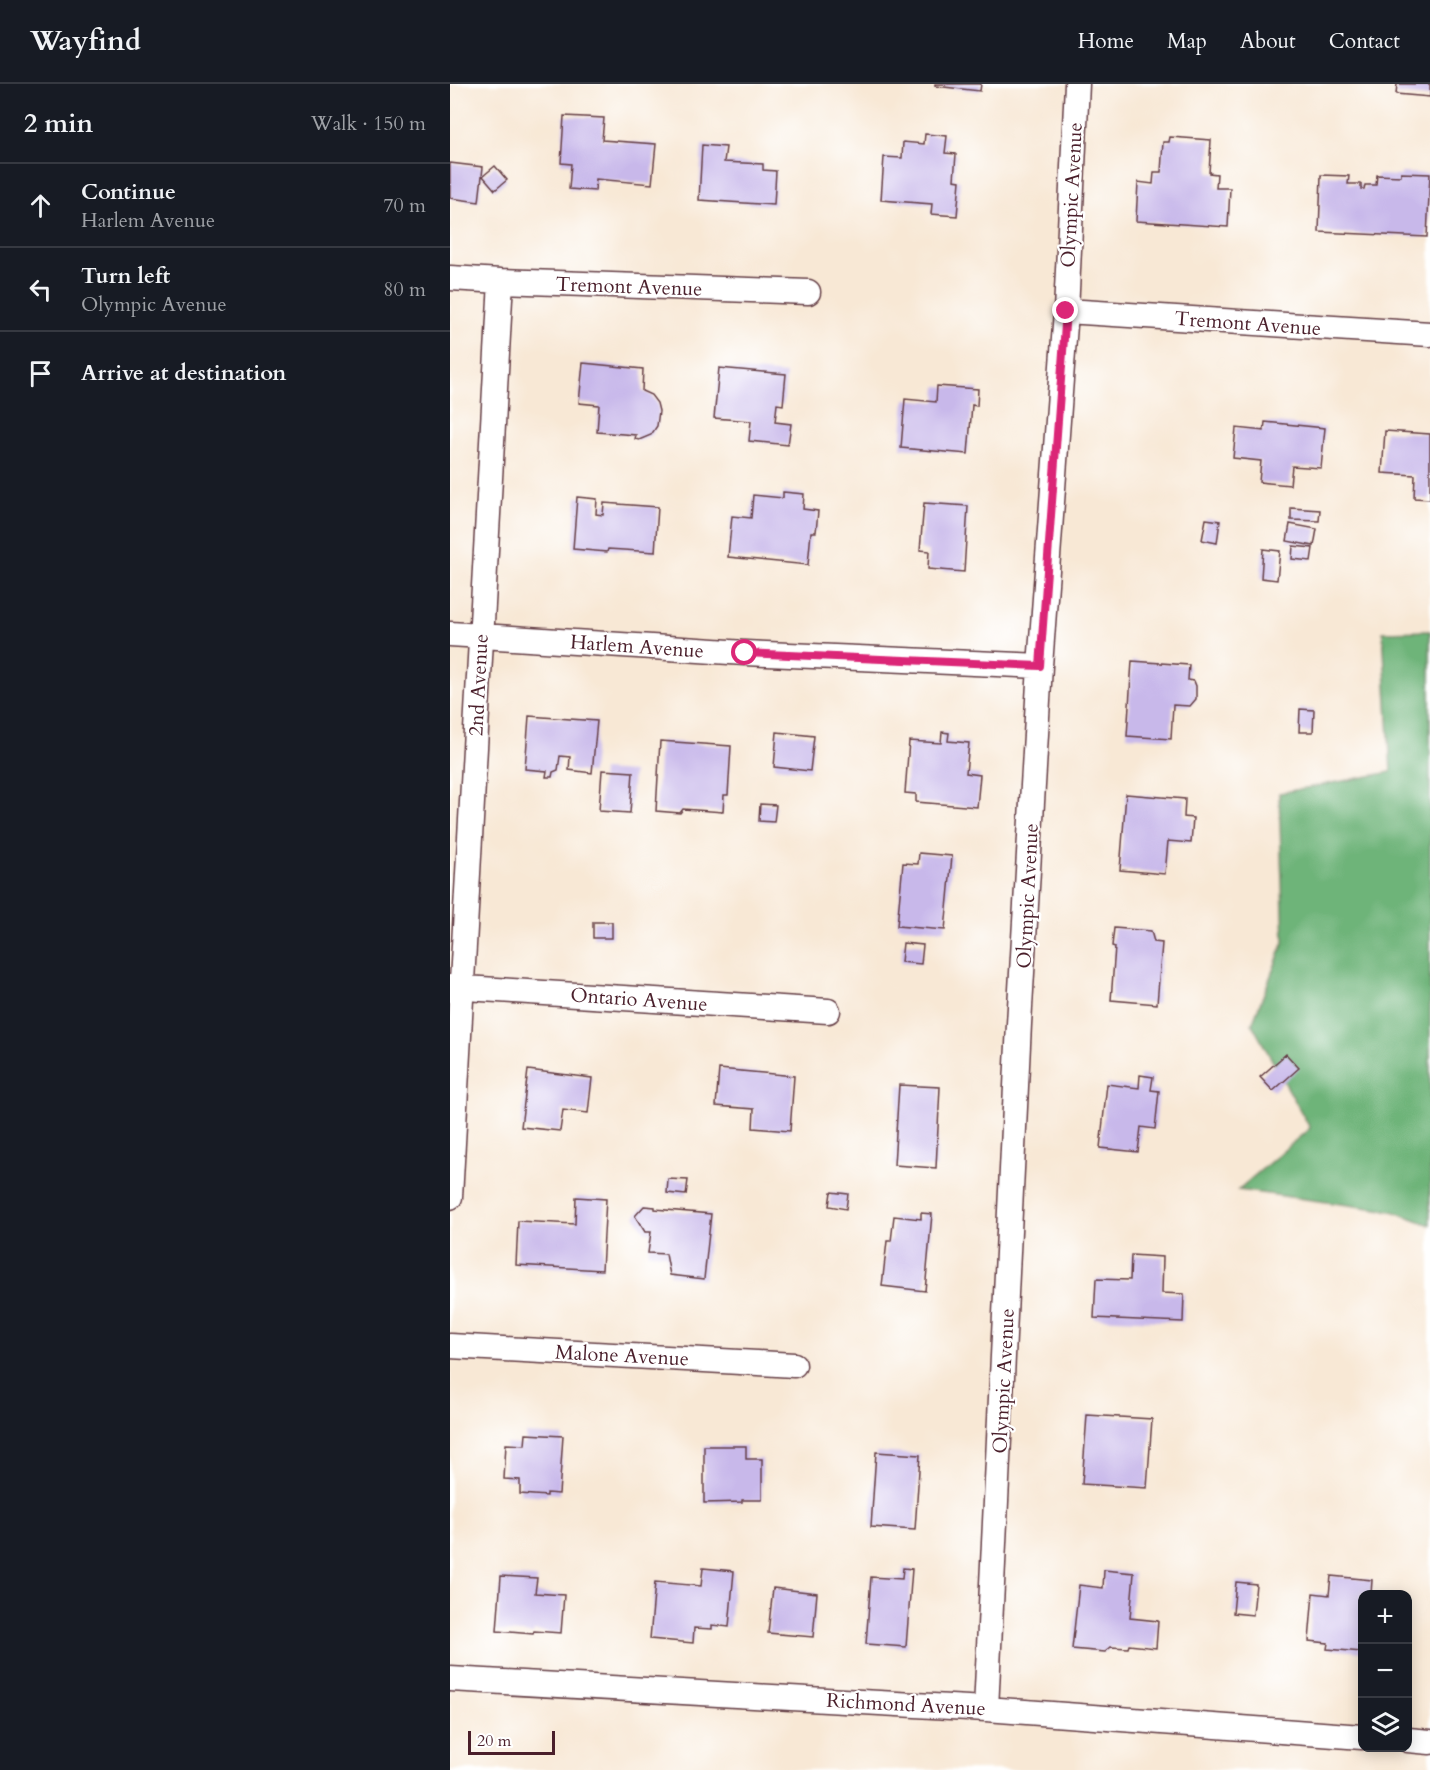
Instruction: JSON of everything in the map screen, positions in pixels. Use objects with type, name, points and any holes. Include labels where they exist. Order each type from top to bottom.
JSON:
[{"type":"street","name":"Olympic Avenue","points":[[986,1708],[1019,1024],[1040,666],[1066,311],[1077,84]]},
{"type":"street","name":"Tremont Avenue","points":[[450,278],[808,292]]},
{"type":"street","name":"2nd Avenue","points":[[450,1197],[456,988],[481,636],[501,281]]},
{"type":"street","name":"Tremont Avenue","points":[[1066,311],[1430,334]]},
{"type":"street","name":"Harlem Avenue","points":[[450,634],[745,653],[1040,666]]},
{"type":"street","name":"Ontario Avenue","points":[[456,988],[828,1011]]},
{"type":"street","name":"Malone Avenue","points":[[450,1346],[794,1365]]},
{"type":"street","name":"Richmond Avenue","points":[[450,1679],[986,1708],[1358,1737]]},
{"type":"street","points":[[1412,1740],[1430,1742]]},
{"type":"green space","points":[[1430,631],[1430,1225],[1392,1211],[1238,1190],[1310,1128],[1252,1024],[1284,942],[1279,793],[1391,772],[1383,632]]},
{"type":"building","points":[[935,84],[981,84],[980,91],[935,86]]},
{"type":"building","points":[[1397,84],[1430,84],[1430,97],[1396,94]]},
{"type":"building","points":[[564,116],[604,118],[602,140],[656,144],[652,184],[596,179],[595,191],[569,189],[571,164],[561,163]]},
{"type":"building","points":[[925,134],[947,136],[945,153],[956,154],[954,180],[960,181],[957,216],[931,214],[932,204],[881,200],[884,157],[902,158],[903,142],[924,144]]},
{"type":"building","points":[[1170,137],[1211,140],[1209,173],[1217,174],[1216,188],[1230,188],[1228,227],[1136,221],[1138,182],[1153,184],[1154,172],[1161,172],[1163,142],[1169,142]]},
{"type":"building","points":[[702,145],[726,147],[724,162],[763,164],[763,170],[776,171],[774,205],[699,200]]},
{"type":"building","points":[[450,163],[483,167],[479,202],[450,198]]},
{"type":"building","points":[[495,166],[507,180],[495,190],[483,176]]},
{"type":"building","points":[[1401,173],[1430,174],[1427,237],[1319,232],[1321,175],[1349,176],[1348,184],[1361,184],[1361,189],[1364,189],[1365,185],[1376,185],[1377,175],[1401,176]]},
{"type":"building","points":[[583,363],[643,369],[642,391],[651,395],[659,411],[657,426],[651,435],[639,440],[635,439],[636,435],[597,432],[599,405],[579,403]]},
{"type":"building","points":[[719,368],[786,374],[783,405],[777,404],[775,422],[791,424],[788,445],[749,441],[751,421],[714,418]]},
{"type":"building","points":[[937,386],[978,389],[977,406],[972,405],[968,454],[901,448],[905,399],[936,402]]},
{"type":"building","points":[[1265,422],[1325,428],[1321,468],[1292,466],[1290,485],[1259,482],[1261,461],[1233,458],[1236,428],[1264,431]]},
{"type":"building","points":[[1385,431],[1430,434],[1430,499],[1414,498],[1415,475],[1382,473]]},
{"type":"building","points":[[783,492],[804,494],[803,509],[818,511],[816,532],[811,532],[808,565],[728,557],[732,516],[751,518],[753,495],[783,498]]},
{"type":"building","points":[[577,497],[597,499],[596,514],[603,515],[604,503],[658,507],[655,552],[573,549]]},
{"type":"building","points":[[924,503],[968,506],[964,572],[928,569],[929,551],[920,550]]},
{"type":"building","points":[[1291,508],[1320,510],[1319,521],[1291,520]]},
{"type":"building","points":[[1206,519],[1220,521],[1217,543],[1202,540]]},
{"type":"building","points":[[1290,524],[1317,529],[1314,546],[1287,541]]},
{"type":"building","points":[[1293,546],[1313,548],[1311,561],[1292,559]]},
{"type":"building","points":[[1263,549],[1280,551],[1277,580],[1261,578]]},
{"type":"building","points":[[1132,661],[1189,665],[1188,680],[1194,681],[1196,699],[1190,706],[1173,705],[1171,739],[1127,736]]},
{"type":"building","points":[[1300,709],[1314,710],[1313,732],[1299,732]]},
{"type":"building","points":[[529,716],[597,721],[592,773],[569,770],[570,757],[560,756],[558,770],[553,772],[552,777],[546,777],[547,771],[525,769]]},
{"type":"building","points":[[777,732],[814,736],[810,771],[774,767]]},
{"type":"building","points":[[942,732],[949,733],[948,741],[969,743],[966,773],[980,775],[977,807],[916,802],[916,794],[905,793],[909,741],[941,743]]},
{"type":"building","points":[[660,741],[731,746],[728,795],[724,795],[723,812],[683,809],[680,813],[656,811]]},
{"type":"building","points":[[602,770],[633,772],[630,813],[599,811]]},
{"type":"building","points":[[1126,794],[1185,799],[1184,817],[1193,818],[1191,843],[1168,841],[1165,874],[1120,870]]},
{"type":"building","points":[[760,804],[776,805],[774,822],[759,821]]},
{"type":"building","points":[[919,853],[952,856],[945,930],[897,926],[903,863],[918,864]]},
{"type":"building","points":[[593,922],[612,922],[612,938],[593,938]]},
{"type":"building","points":[[1114,928],[1151,931],[1154,942],[1162,943],[1157,1004],[1111,1000]]},
{"type":"building","points":[[903,943],[923,945],[921,964],[901,962]]},
{"type":"building","points":[[1286,1054],[1299,1068],[1273,1091],[1260,1077]]},
{"type":"building","points":[[719,1069],[794,1076],[790,1131],[753,1128],[754,1109],[716,1106]]},
{"type":"building","points":[[528,1070],[592,1078],[588,1113],[563,1110],[560,1131],[521,1127]]},
{"type":"building","points":[[1140,1075],[1153,1077],[1151,1090],[1159,1091],[1155,1129],[1141,1127],[1138,1152],[1100,1148],[1107,1084],[1139,1088]]},
{"type":"building","points":[[899,1085],[940,1087],[936,1168],[894,1165]]},
{"type":"building","points":[[668,1179],[688,1180],[686,1195],[667,1193]]},
{"type":"building","points":[[831,1192],[848,1194],[846,1209],[829,1206]]},
{"type":"building","points":[[576,1197],[606,1199],[602,1270],[516,1265],[518,1221],[575,1224]]},
{"type":"building","points":[[644,1206],[711,1214],[704,1279],[670,1275],[666,1254],[648,1253],[651,1232],[645,1232],[635,1216]]},
{"type":"building","points":[[921,1213],[932,1214],[925,1291],[882,1286],[887,1241],[891,1241],[894,1216],[921,1219]]},
{"type":"building","points":[[1131,1255],[1163,1257],[1162,1293],[1184,1294],[1183,1322],[1094,1318],[1096,1279],[1130,1280]]},
{"type":"building","points":[[1087,1415],[1152,1419],[1147,1488],[1082,1484]]},
{"type":"building","points":[[526,1434],[563,1436],[559,1494],[547,1493],[547,1496],[520,1494],[520,1480],[504,1479],[506,1444],[525,1445]]},
{"type":"building","points":[[704,1446],[746,1446],[746,1459],[762,1459],[762,1500],[704,1503]]},
{"type":"building","points":[[876,1452],[920,1455],[915,1530],[871,1527]]},
{"type":"building","points":[[703,1568],[734,1571],[729,1627],[712,1625],[712,1629],[694,1628],[693,1643],[650,1639],[655,1582],[701,1586]]},
{"type":"building","points":[[903,1568],[912,1569],[906,1647],[866,1644],[871,1577],[902,1579]]},
{"type":"building","points":[[1104,1570],[1134,1573],[1130,1618],[1158,1621],[1156,1648],[1129,1645],[1128,1648],[1111,1647],[1105,1652],[1072,1649],[1079,1585],[1103,1588]]},
{"type":"building","points":[[501,1576],[537,1578],[535,1593],[564,1595],[561,1633],[534,1631],[533,1634],[497,1631]]},
{"type":"building","points":[[1331,1576],[1372,1580],[1371,1590],[1358,1590],[1358,1652],[1327,1649],[1328,1643],[1309,1641],[1313,1593],[1329,1595]]},
{"type":"building","points":[[1236,1582],[1256,1584],[1253,1615],[1233,1613]]},
{"type":"building","points":[[773,1588],[817,1593],[813,1637],[768,1633]]},
{"type":"route","points":[[745,653],[1040,666],[1066,311]]}]
